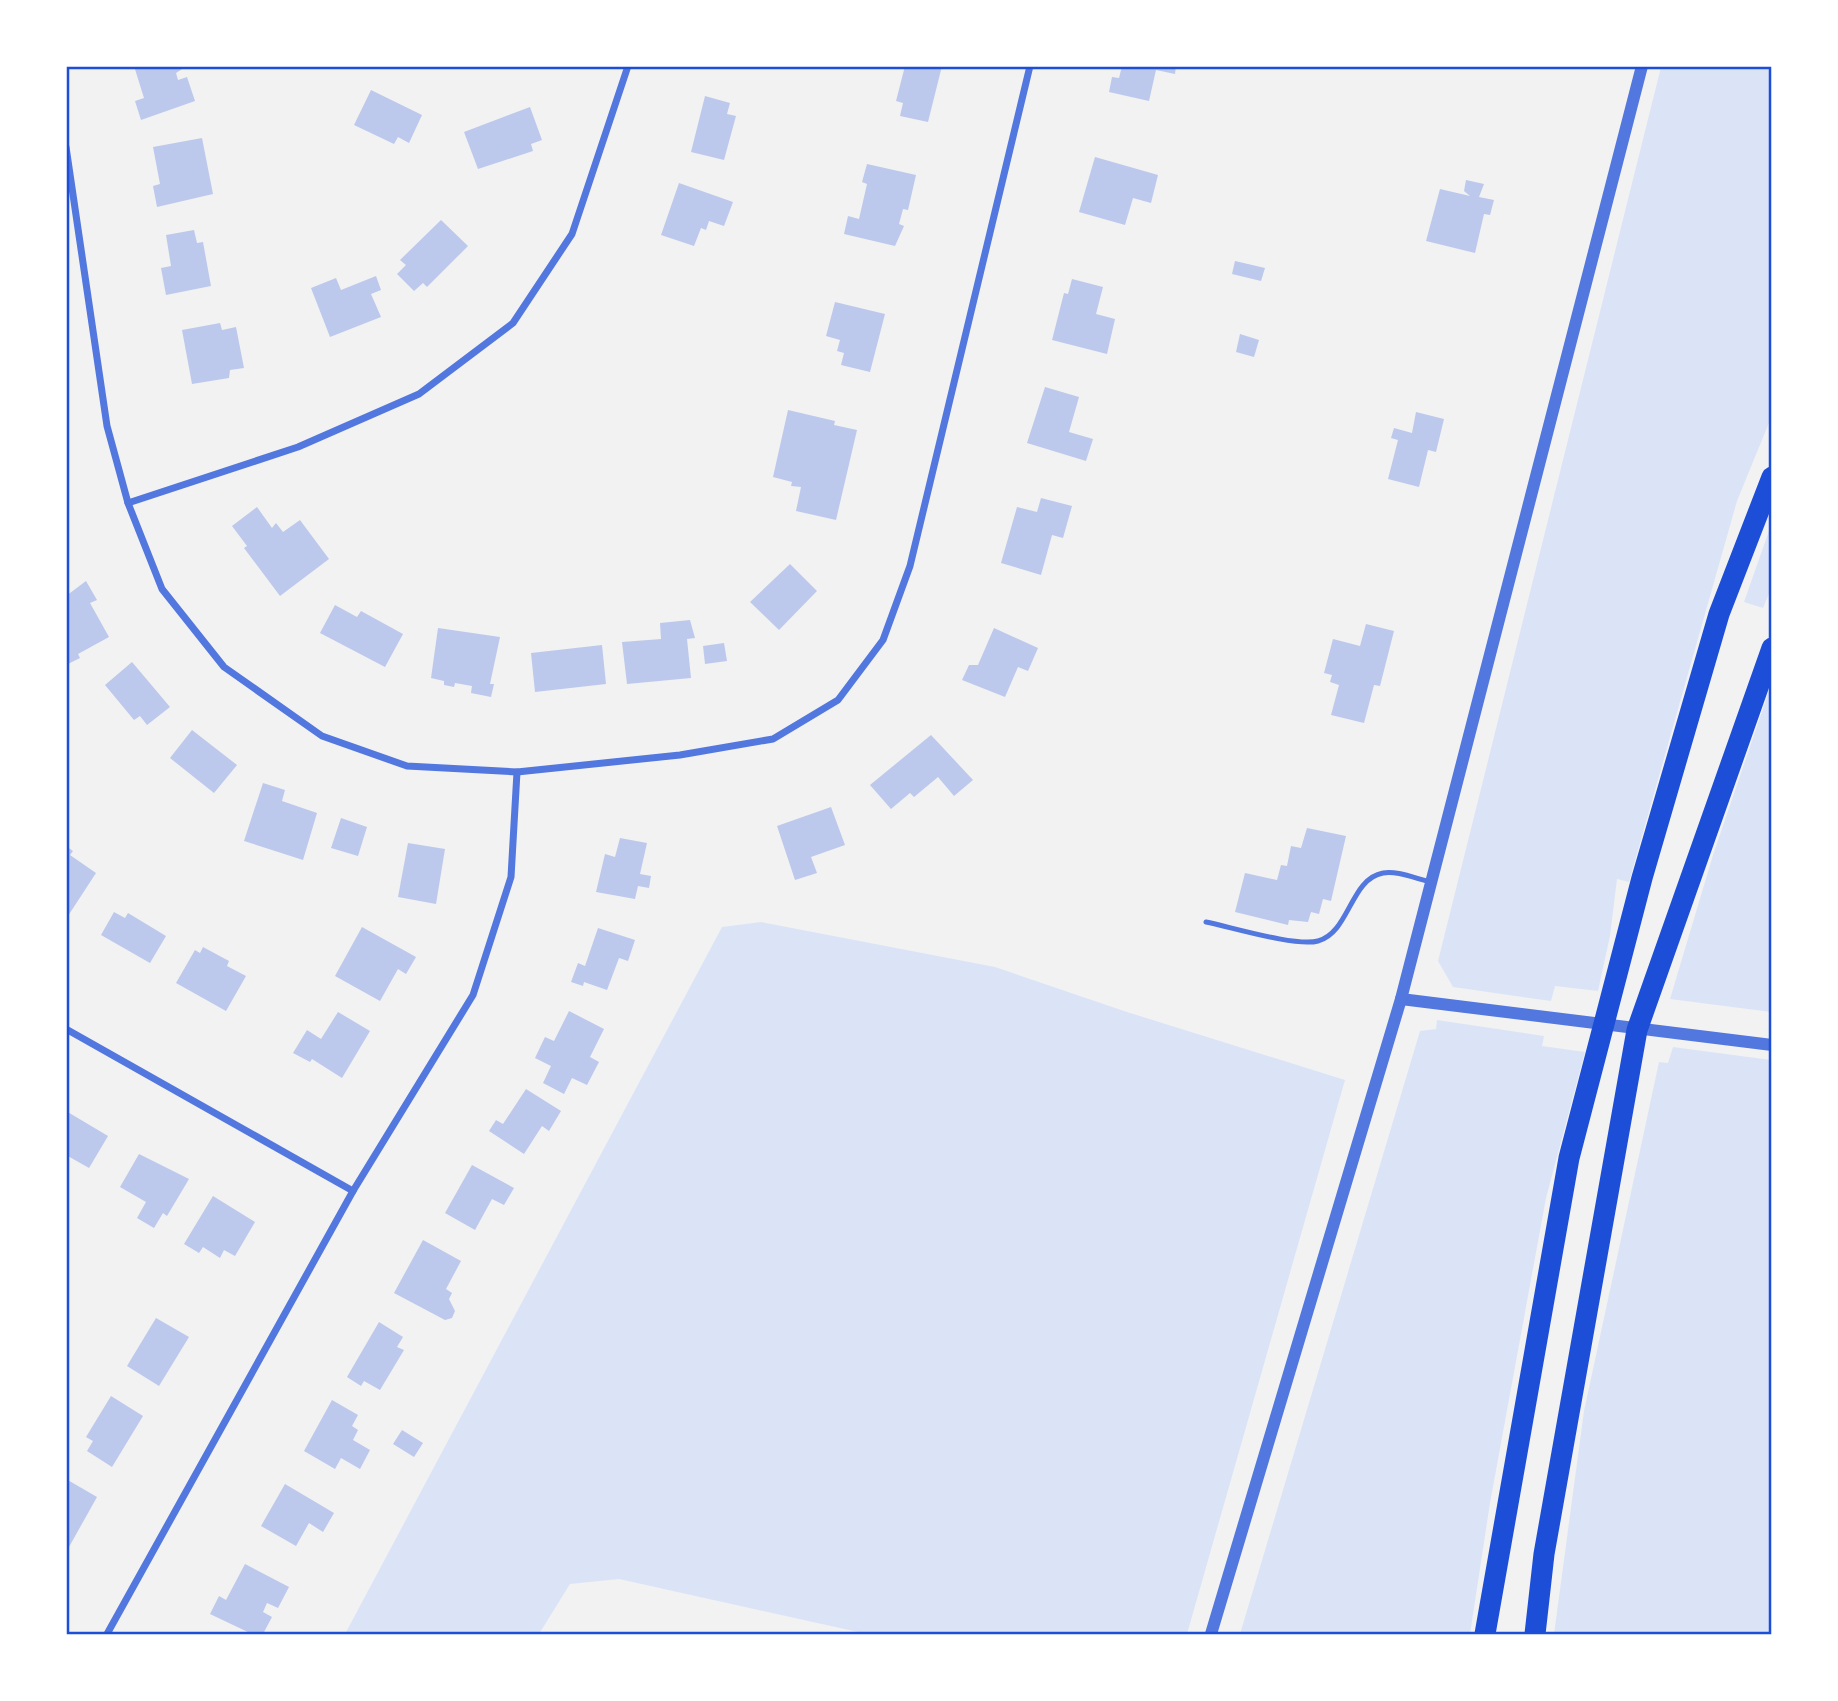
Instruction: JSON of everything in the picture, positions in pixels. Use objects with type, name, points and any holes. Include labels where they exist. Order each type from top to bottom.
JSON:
[{"type":"highway","points":[[1485,1634],[1569,1158],[1642,878],[1719,614],[1772,477]]},
{"type":"highway","points":[[1535,1634],[1544,1554],[1637,1030],[1772,648]]},
{"type":"street","points":[[128,503],[298,447],[419,394],[513,323],[572,234],[628,66]]},
{"type":"street","points":[[66,147],[107,426],[128,503],[162,589],[224,667],[322,736],[407,766],[517,772],[680,755],[773,739],[838,700],[884,640],[911,566],[1030,66]]},
{"type":"street","points":[[1211,1634],[1401,999],[1642,66]]},
{"type":"street","points":[[107,1634],[353,1191],[473,995],[511,877],[517,772]]},
{"type":"street","points":[[1401,999],[1772,1045]]},
{"type":"street","points":[[66,1029],[353,1191]]},
{"type":"lane","points":[[1206,922],[1291,940],[1318,941],[1333,931],[1368,879],[1384,872],[1431,882]]},
{"type":"shaded area","points":[[1661,67],[1771,67],[1771,418],[1737,501],[1629,882],[1617,879],[1610,936],[1598,991],[1555,986],[1551,1001],[1453,987],[1438,961]]},
{"type":"shaded area","points":[[1771,525],[1771,589],[1763,608],[1744,602]]},
{"type":"shaded area","points":[[1771,685],[1771,1012],[1670,999],[1713,855]]},
{"type":"shaded area","points":[[761,922],[995,967],[1127,1012],[1345,1080],[1187,1634],[867,1634],[619,1579],[570,1584],[539,1634],[345,1634],[722,927]]},
{"type":"shaded area","points":[[1437,1020],[1544,1036],[1542,1046],[1585,1052],[1546,1198],[1490,1503],[1470,1634],[1240,1634],[1420,1031],[1436,1029]]},
{"type":"shaded area","points":[[1673,1047],[1771,1060],[1771,1634],[1554,1634],[1584,1411],[1659,1062],[1668,1063]]},
{"type":"building","points":[[134,66],[187,66],[176,73],[178,80],[187,77],[195,101],[141,120],[135,101],[144,98]]},
{"type":"building","points":[[905,66],[942,66],[928,122],[900,116],[903,103],[896,101]]},
{"type":"building","points":[[1122,66],[1176,66],[1175,74],[1156,70],[1149,101],[1109,92],[1112,77],[1119,78]]},
{"type":"building","points":[[371,90],[422,115],[409,143],[398,137],[394,144],[354,125]]},
{"type":"building","points":[[705,96],[730,103],[727,114],[736,116],[724,160],[691,152]]},
{"type":"building","points":[[530,107],[542,140],[531,144],[533,151],[478,169],[464,132]]},
{"type":"building","points":[[202,138],[213,194],[157,207],[153,186],[160,184],[153,147]]},
{"type":"building","points":[[1095,157],[1158,175],[1151,203],[1133,198],[1125,225],[1079,212]]},
{"type":"building","points":[[867,164],[916,175],[908,210],[903,209],[899,224],[904,226],[895,246],[844,234],[848,216],[859,219],[867,184],[862,182]]},
{"type":"building","points":[[1466,180],[1484,184],[1479,197],[1494,200],[1490,215],[1484,214],[1475,253],[1426,241],[1440,189],[1470,196],[1464,191]]},
{"type":"building","points":[[679,183],[733,202],[724,226],[709,221],[706,230],[701,228],[694,246],[661,235]]},
{"type":"building","points":[[441,220],[468,246],[427,287],[423,283],[414,291],[397,274],[406,265],[400,260]]},
{"type":"building","points":[[194,230],[197,243],[203,242],[211,286],[166,295],[161,268],[171,266],[166,235]]},
{"type":"building","points":[[1235,261],[1265,268],[1261,281],[1232,274]]},
{"type":"building","points":[[376,276],[381,290],[371,294],[381,317],[330,337],[311,288],[336,278],[341,290]]},
{"type":"building","points":[[1072,279],[1103,287],[1096,314],[1115,319],[1107,354],[1052,340],[1064,293],[1068,294]]},
{"type":"building","points":[[835,302],[885,314],[870,372],[841,365],[844,353],[837,351],[840,340],[826,336]]},
{"type":"building","points":[[220,323],[222,330],[236,327],[244,368],[230,370],[229,378],[192,384],[182,330]]},
{"type":"building","points":[[1240,334],[1259,340],[1254,357],[1236,352]]},
{"type":"building","points":[[1045,387],[1079,397],[1069,432],[1093,439],[1086,461],[1027,443]]},
{"type":"building","points":[[788,410],[835,421],[834,425],[857,430],[836,520],[796,511],[801,487],[791,486],[792,482],[773,477]]},
{"type":"building","points":[[1416,412],[1444,419],[1436,452],[1428,450],[1419,487],[1388,479],[1398,440],[1391,438],[1394,428],[1412,433]]},
{"type":"building","points":[[1041,498],[1072,506],[1063,538],[1052,535],[1041,575],[1001,563],[1017,507],[1037,512]]},
{"type":"building","points":[[257,507],[272,528],[276,523],[283,532],[300,520],[329,559],[280,596],[244,548],[247,546],[232,526]]},
{"type":"building","points":[[790,564],[817,591],[779,630],[750,602]]},
{"type":"building","points":[[86,581],[97,600],[90,603],[109,637],[78,654],[80,658],[66,665],[66,596]]},
{"type":"building","points":[[335,605],[357,617],[361,611],[403,634],[385,667],[320,633]]},
{"type":"building","points":[[690,620],[695,638],[687,639],[691,678],[627,684],[622,642],[661,639],[660,623]]},
{"type":"building","points":[[1366,624],[1394,631],[1380,686],[1374,685],[1364,723],[1331,715],[1339,685],[1330,682],[1332,675],[1324,673],[1333,639],[1360,646]]},
{"type":"building","points":[[438,628],[500,637],[490,684],[494,684],[491,697],[471,693],[472,686],[455,683],[454,687],[431,678]]},
{"type":"building","points":[[994,628],[1038,648],[1028,671],[1018,667],[1005,697],[962,680],[969,665],[978,665]]},
{"type":"building","points":[[724,643],[727,661],[705,664],[703,646]]},
{"type":"building","points":[[602,645],[606,684],[535,692],[531,653]]},
{"type":"building","points":[[132,662],[170,707],[147,725],[140,716],[134,720],[105,685]]},
{"type":"building","points":[[192,730],[237,765],[214,793],[170,758]]},
{"type":"building","points":[[931,735],[973,780],[954,796],[938,777],[914,797],[910,793],[891,809],[870,785]]},
{"type":"building","points":[[263,783],[285,790],[282,801],[317,813],[303,860],[244,841]]},
{"type":"building","points":[[831,807],[845,845],[811,857],[817,873],[795,880],[777,826]]},
{"type":"building","points":[[341,818],[367,827],[358,856],[331,848]]},
{"type":"building","points":[[1307,828],[1346,836],[1331,901],[1323,899],[1319,914],[1311,912],[1308,922],[1289,920],[1288,925],[1235,912],[1245,873],[1277,880],[1281,865],[1287,866],[1291,846],[1301,848]]},
{"type":"building","points":[[620,838],[647,843],[640,874],[651,876],[649,888],[638,886],[635,899],[596,892],[605,854],[615,857]]},
{"type":"building","points":[[408,843],[445,849],[436,904],[398,897]]},
{"type":"building","points":[[66,846],[73,851],[70,855],[96,873],[66,919]]},
{"type":"building","points":[[114,912],[125,918],[128,913],[166,936],[150,963],[101,935]]},
{"type":"building","points":[[362,927],[416,957],[406,974],[398,969],[380,1001],[335,976]]},
{"type":"building","points":[[598,928],[635,940],[628,961],[619,958],[607,990],[584,982],[583,986],[571,982],[578,963],[585,966]]},
{"type":"building","points":[[203,947],[229,961],[227,966],[246,976],[226,1011],[176,983],[195,950],[200,953]]},
{"type":"building","points":[[569,1011],[604,1029],[590,1057],[599,1062],[587,1085],[572,1078],[564,1094],[543,1083],[551,1066],[535,1058],[545,1037],[554,1041]]},
{"type":"building","points":[[338,1012],[370,1031],[342,1078],[312,1059],[310,1062],[293,1053],[307,1030],[321,1039]]},
{"type":"building","points":[[526,1089],[561,1111],[549,1131],[542,1126],[524,1154],[489,1131],[496,1120],[503,1124]]},
{"type":"building","points":[[66,1111],[108,1136],[89,1168],[66,1155]]},
{"type":"building","points":[[139,1154],[189,1179],[167,1216],[163,1213],[154,1228],[137,1218],[146,1202],[120,1187]]},
{"type":"building","points":[[472,1165],[514,1188],[504,1205],[492,1199],[475,1230],[445,1213]]},
{"type":"building","points":[[213,1196],[255,1222],[235,1256],[224,1250],[220,1258],[203,1247],[199,1253],[184,1244]]},
{"type":"building","points":[[423,1240],[461,1261],[446,1289],[452,1293],[449,1299],[455,1311],[452,1318],[445,1320],[394,1293]]},
{"type":"building","points":[[156,1318],[189,1337],[159,1386],[127,1366]]},
{"type":"building","points":[[379,1322],[403,1337],[397,1347],[404,1350],[380,1390],[364,1381],[361,1386],[347,1377]]},
{"type":"building","points":[[111,1396],[143,1416],[112,1467],[87,1451],[93,1441],[86,1437]]},
{"type":"building","points":[[332,1400],[358,1415],[352,1426],[358,1430],[353,1440],[370,1450],[360,1469],[341,1458],[335,1469],[304,1451]]},
{"type":"building","points":[[402,1430],[423,1443],[414,1457],[393,1444]]},
{"type":"building","points":[[66,1479],[97,1497],[69,1547],[66,1546]]},
{"type":"building","points":[[285,1484],[334,1513],[323,1532],[309,1523],[296,1546],[261,1526]]},
{"type":"building","points":[[245,1564],[289,1587],[278,1608],[267,1603],[263,1612],[272,1617],[263,1634],[252,1634],[210,1614],[219,1596],[226,1600]]}]
